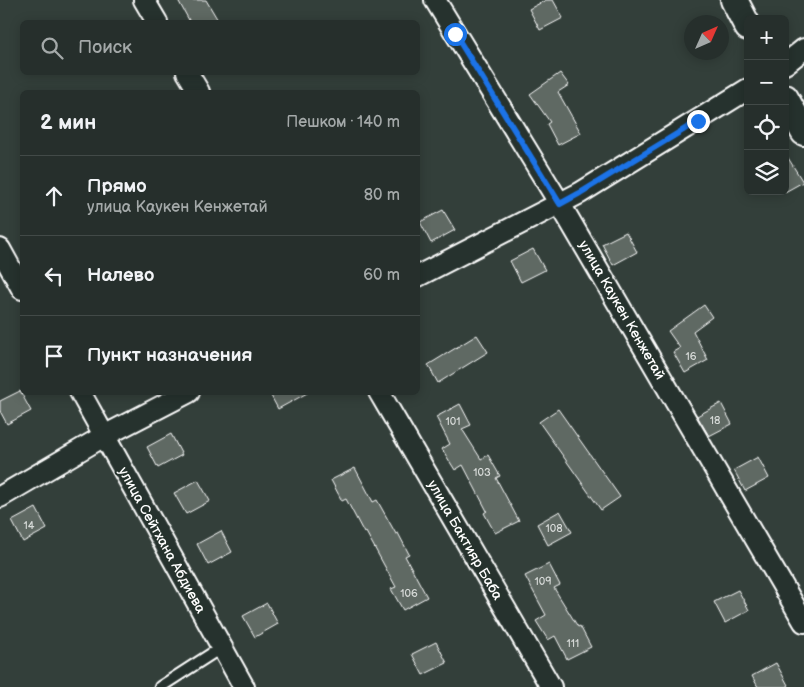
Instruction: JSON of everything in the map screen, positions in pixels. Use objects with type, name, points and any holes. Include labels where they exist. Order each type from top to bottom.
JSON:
[{"type":"street","points":[[144,0],[156,20]]},
{"type":"street","name":"улица Каукен Кенжетай","points":[[435,0],[560,204],[804,622]]},
{"type":"street","points":[[734,0],[744,19]]},
{"type":"street","points":[[789,61],[804,49]]},
{"type":"street","points":[[190,75],[199,90]]},
{"type":"street","points":[[420,275],[580,193],[744,92]]},
{"type":"street","points":[[789,105],[804,132]]},
{"type":"street","points":[[0,248],[20,285]]},
{"type":"street","name":"улица Сейтхана Абдиева","points":[[82,395],[244,687]]},
{"type":"street","points":[[0,497],[104,436],[183,395]]},
{"type":"street","name":"улица Бактияр Баба","points":[[381,395],[551,687]]},
{"type":"lane","points":[[160,687],[222,647]]},
{"type":"building","points":[[178,0],[206,0],[218,20],[189,20]]},
{"type":"building","points":[[546,0],[553,0],[563,18],[540,30],[529,9]]},
{"type":"building","points":[[560,73],[569,85],[558,92],[581,133],[558,145],[547,124],[550,122],[530,94]]},
{"type":"building","points":[[789,159],[803,182],[789,190]]},
{"type":"building","points":[[443,210],[455,230],[431,243],[420,222]]},
{"type":"building","points":[[626,232],[637,252],[613,265],[602,244]]},
{"type":"building","points":[[533,249],[545,270],[521,282],[510,261]]},
{"type":"building","points":[[704,305],[712,317],[693,331],[708,360],[685,373],[673,352],[680,348],[668,331]]},
{"type":"building","points":[[477,335],[488,352],[438,383],[428,365]]},
{"type":"building","points":[[20,391],[20,395],[22,395],[31,411],[7,424],[0,411],[0,401]]},
{"type":"building","points":[[271,395],[304,395],[278,409]]},
{"type":"building","points":[[721,403],[732,424],[709,436],[697,416]]},
{"type":"building","points":[[460,404],[471,425],[462,429],[481,459],[488,455],[500,476],[496,478],[519,521],[495,533],[484,513],[487,511],[463,465],[455,470],[442,449],[450,444],[436,417]]},
{"type":"building","points":[[558,409],[620,497],[601,510],[539,422]]},
{"type":"building","points":[[171,434],[182,455],[158,468],[147,447]]},
{"type":"building","points":[[758,457],[769,478],[745,491],[734,470]]},
{"type":"building","points":[[355,468],[373,502],[377,500],[396,534],[398,533],[409,554],[405,556],[427,597],[403,610],[391,589],[396,587],[366,532],[364,533],[346,499],[342,501],[331,480]]},
{"type":"building","points":[[198,480],[210,501],[186,514],[174,493]]},
{"type":"building","points":[[36,508],[47,529],[23,542],[12,521]]},
{"type":"building","points":[[560,511],[572,532],[548,545],[537,524]]},
{"type":"building","points":[[221,531],[232,552],[208,565],[197,544]]},
{"type":"building","points":[[549,564],[560,585],[554,588],[578,627],[580,626],[591,647],[567,659],[555,636],[548,640],[536,621],[546,615],[525,576]]},
{"type":"building","points":[[738,590],[749,610],[725,623],[714,602]]},
{"type":"building","points":[[267,603],[278,624],[255,637],[243,616]]},
{"type":"building","points":[[436,642],[447,663],[423,675],[412,654]]},
{"type":"building","points":[[776,663],[789,687],[758,687],[752,676]]},
{"type":"route","points":[[455,34],[560,204],[698,121]]}]
